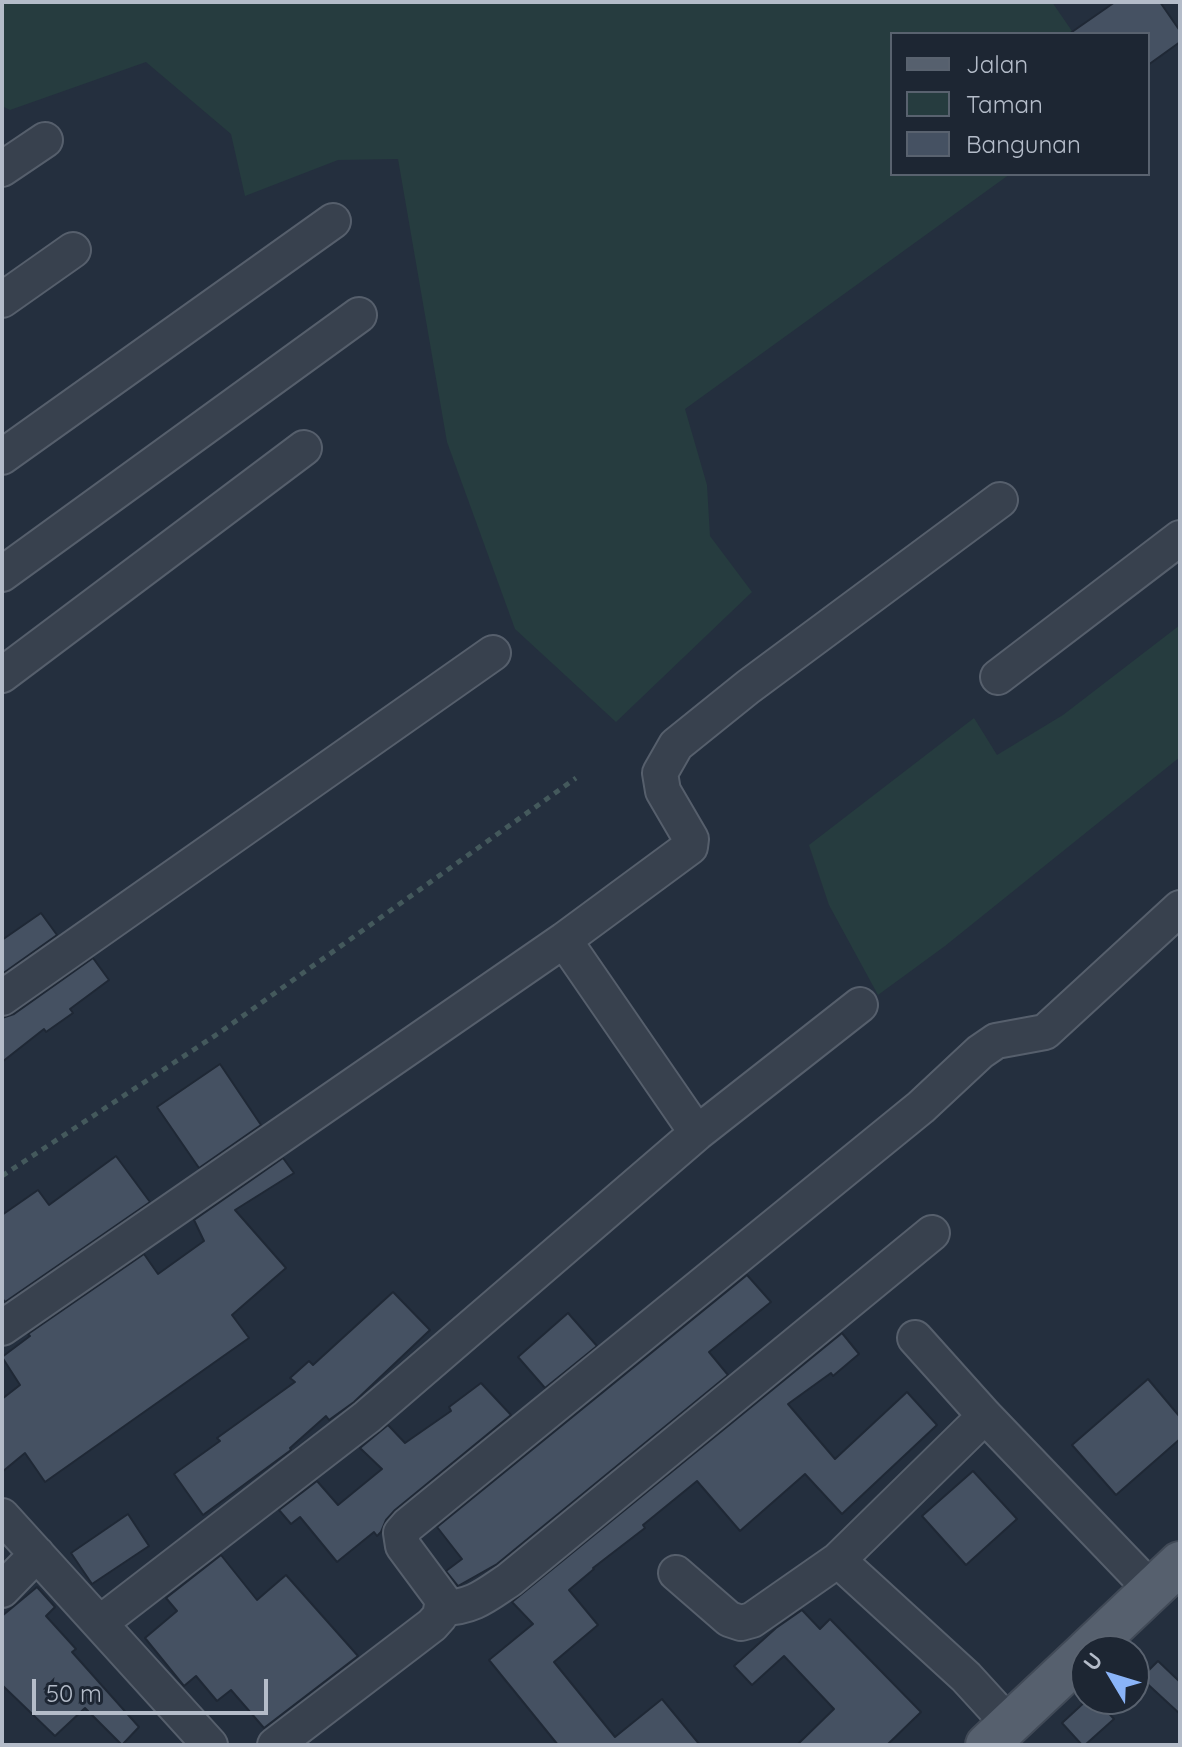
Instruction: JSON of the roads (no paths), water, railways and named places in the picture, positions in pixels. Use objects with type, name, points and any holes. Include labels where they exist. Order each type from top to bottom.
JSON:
[{"type":"main road","points":[[1099,1635],[1151,1568]]},
{"type":"main road","points":[[988,1712],[1070,1661]]},
{"type":"street","points":[[2,169],[45,140]]},
{"type":"street","points":[[2,457],[333,221]]},
{"type":"street","points":[[2,300],[73,250]]},
{"type":"street","points":[[2,574],[359,315]]},
{"type":"street","points":[[2,675],[304,448]]},
{"type":"street","points":[[2,1328],[564,940],[690,847],[691,839],[663,791],[660,773],[676,745],[748,687],[1000,500]]},
{"type":"street","points":[[998,677],[1180,538]]},
{"type":"street","points":[[2,998],[493,653]]},
{"type":"street","points":[[275,1745],[440,1616],[443,1600],[403,1546],[401,1533],[408,1525],[921,1107],[980,1052],[996,1041],[1045,1032],[1180,908]]},
{"type":"street","points":[[564,940],[697,1133]]},
{"type":"street","points":[[100,1623],[367,1417],[697,1133],[860,1005]]},
{"type":"street","points":[[443,1608],[462,1608],[475,1603],[509,1580],[932,1233]]},
{"type":"street","points":[[915,1338],[985,1416],[1151,1568]]},
{"type":"street","points":[[676,1573],[729,1619],[741,1623],[752,1620],[838,1560],[985,1416]]},
{"type":"street","points":[[2,1516],[210,1745]]},
{"type":"street","points":[[2,1590],[37,1554]]},
{"type":"street","points":[[838,1560],[988,1712]]}]
